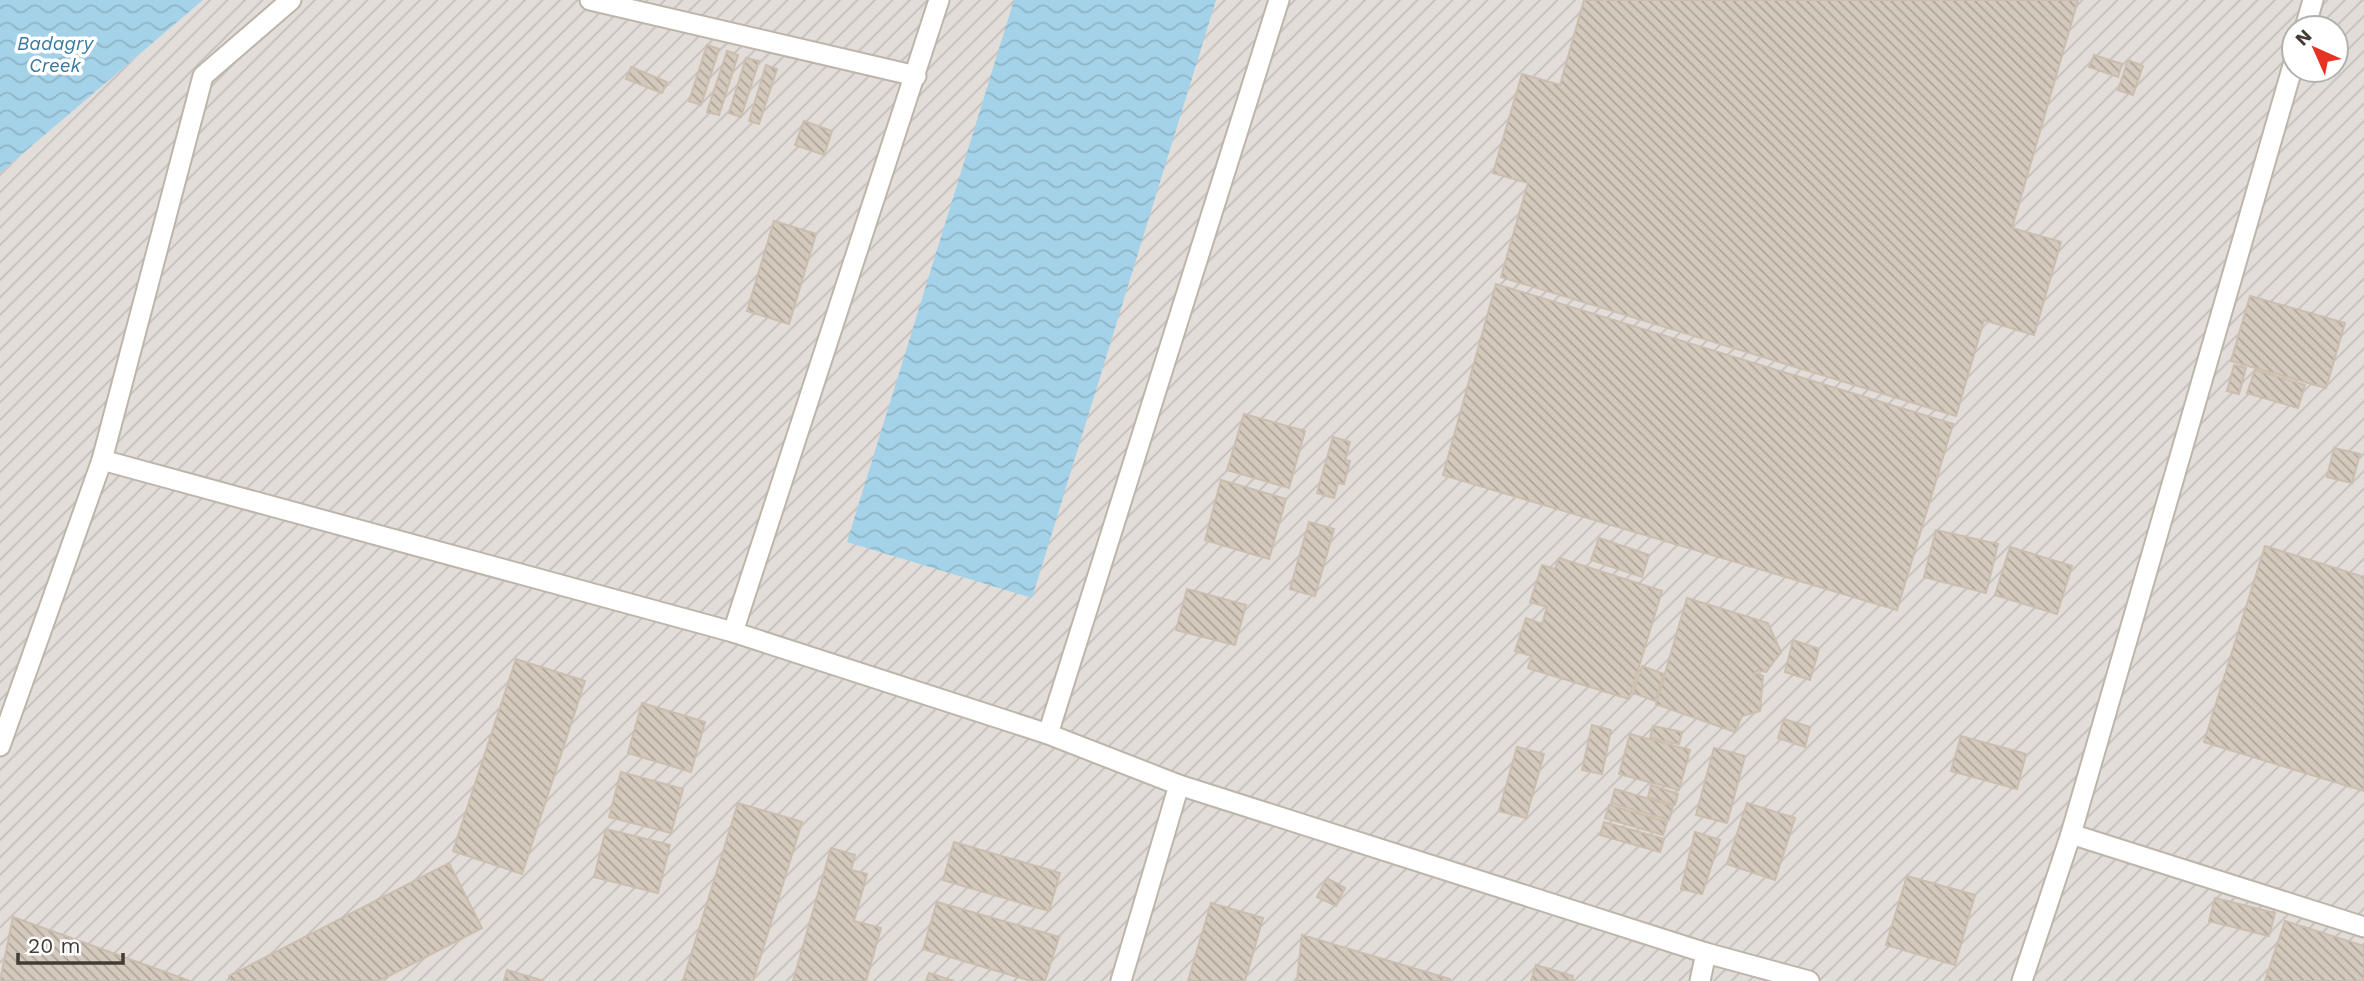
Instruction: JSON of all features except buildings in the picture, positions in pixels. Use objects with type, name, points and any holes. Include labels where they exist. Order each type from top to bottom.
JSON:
[{"type":"lane","points":[[0,746],[102,460],[203,76],[291,0]]},
{"type":"lane","points":[[590,0],[916,76]]},
{"type":"lane","points":[[733,632],[939,0]]},
{"type":"lane","points":[[1048,734],[1279,0]]},
{"type":"lane","points":[[2022,981],[2071,834],[2288,84]]},
{"type":"lane","points":[[102,460],[733,632],[1048,734],[1179,785],[1706,953],[1809,981]]},
{"type":"lane","points":[[1121,981],[1179,785]]},
{"type":"lane","points":[[2071,834],[2364,927]]},
{"type":"lane","points":[[1700,981],[1706,953]]},
{"type":"shaded area","points":[[203,0],[2364,0],[2364,981],[0,981],[0,173]]},
{"type":"water","name":"Badagry Creek","points":[[0,0],[203,0],[0,173]]},
{"type":"water","points":[[1014,0],[1216,0],[1032,598],[847,542]]}]
